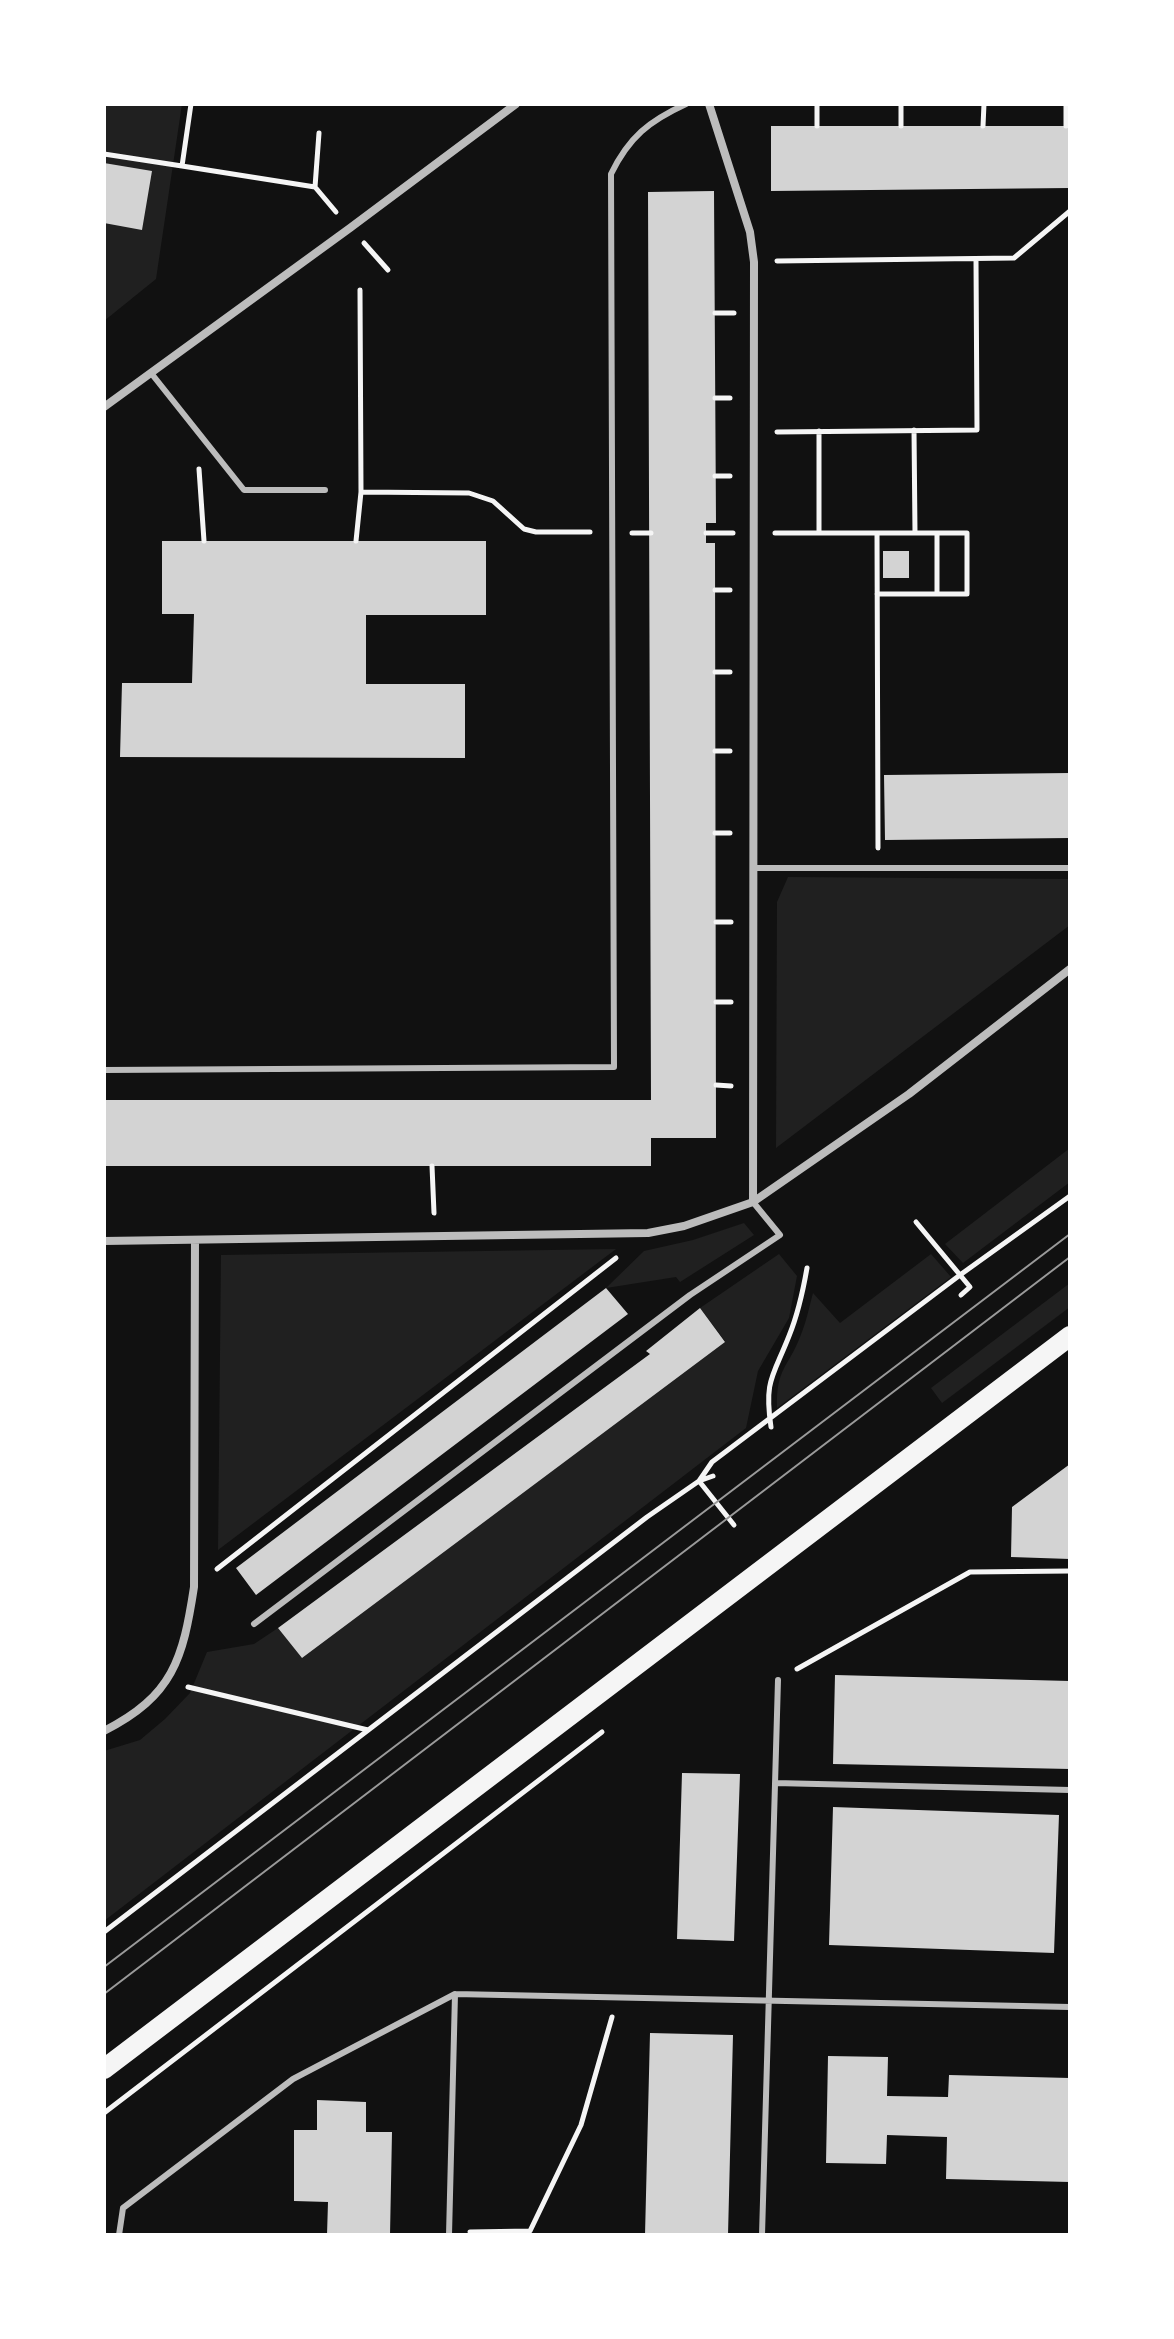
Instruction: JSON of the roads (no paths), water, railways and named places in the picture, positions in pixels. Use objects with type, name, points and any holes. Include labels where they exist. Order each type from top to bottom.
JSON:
[{"type":"main road","points":[[104,2069],[1070,1336]]},
{"type":"street","points":[[104,407],[516,104]]},
{"type":"street","points":[[709,104],[745,212],[754,262],[753,1202]]},
{"type":"street","points":[[104,1241],[648,1233],[684,1226],[753,1202],[909,1094],[1070,969]]},
{"type":"street","points":[[104,1731],[128,1719],[167,1682],[187,1636],[194,1587],[195,1240]]},
{"type":"lane","points":[[104,1070],[614,1067],[611,174],[624,147],[668,112],[686,104]]},
{"type":"lane","points":[[151,373],[244,490],[325,490]]},
{"type":"lane","points":[[754,868],[1070,868]]},
{"type":"lane","points":[[254,1624],[690,1295],[780,1235],[753,1202]]},
{"type":"lane","points":[[762,2235],[778,1680]]},
{"type":"lane","points":[[775,1783],[1070,1790]]},
{"type":"lane","points":[[449,2234],[455,1994]]},
{"type":"lane","points":[[119,2235],[123,2208],[293,2079],[455,1994],[1070,2007]]},
{"type":"tram line","points":[[104,1967],[1070,1234]]},
{"type":"tram line","points":[[104,1994],[1070,1257]]}]
